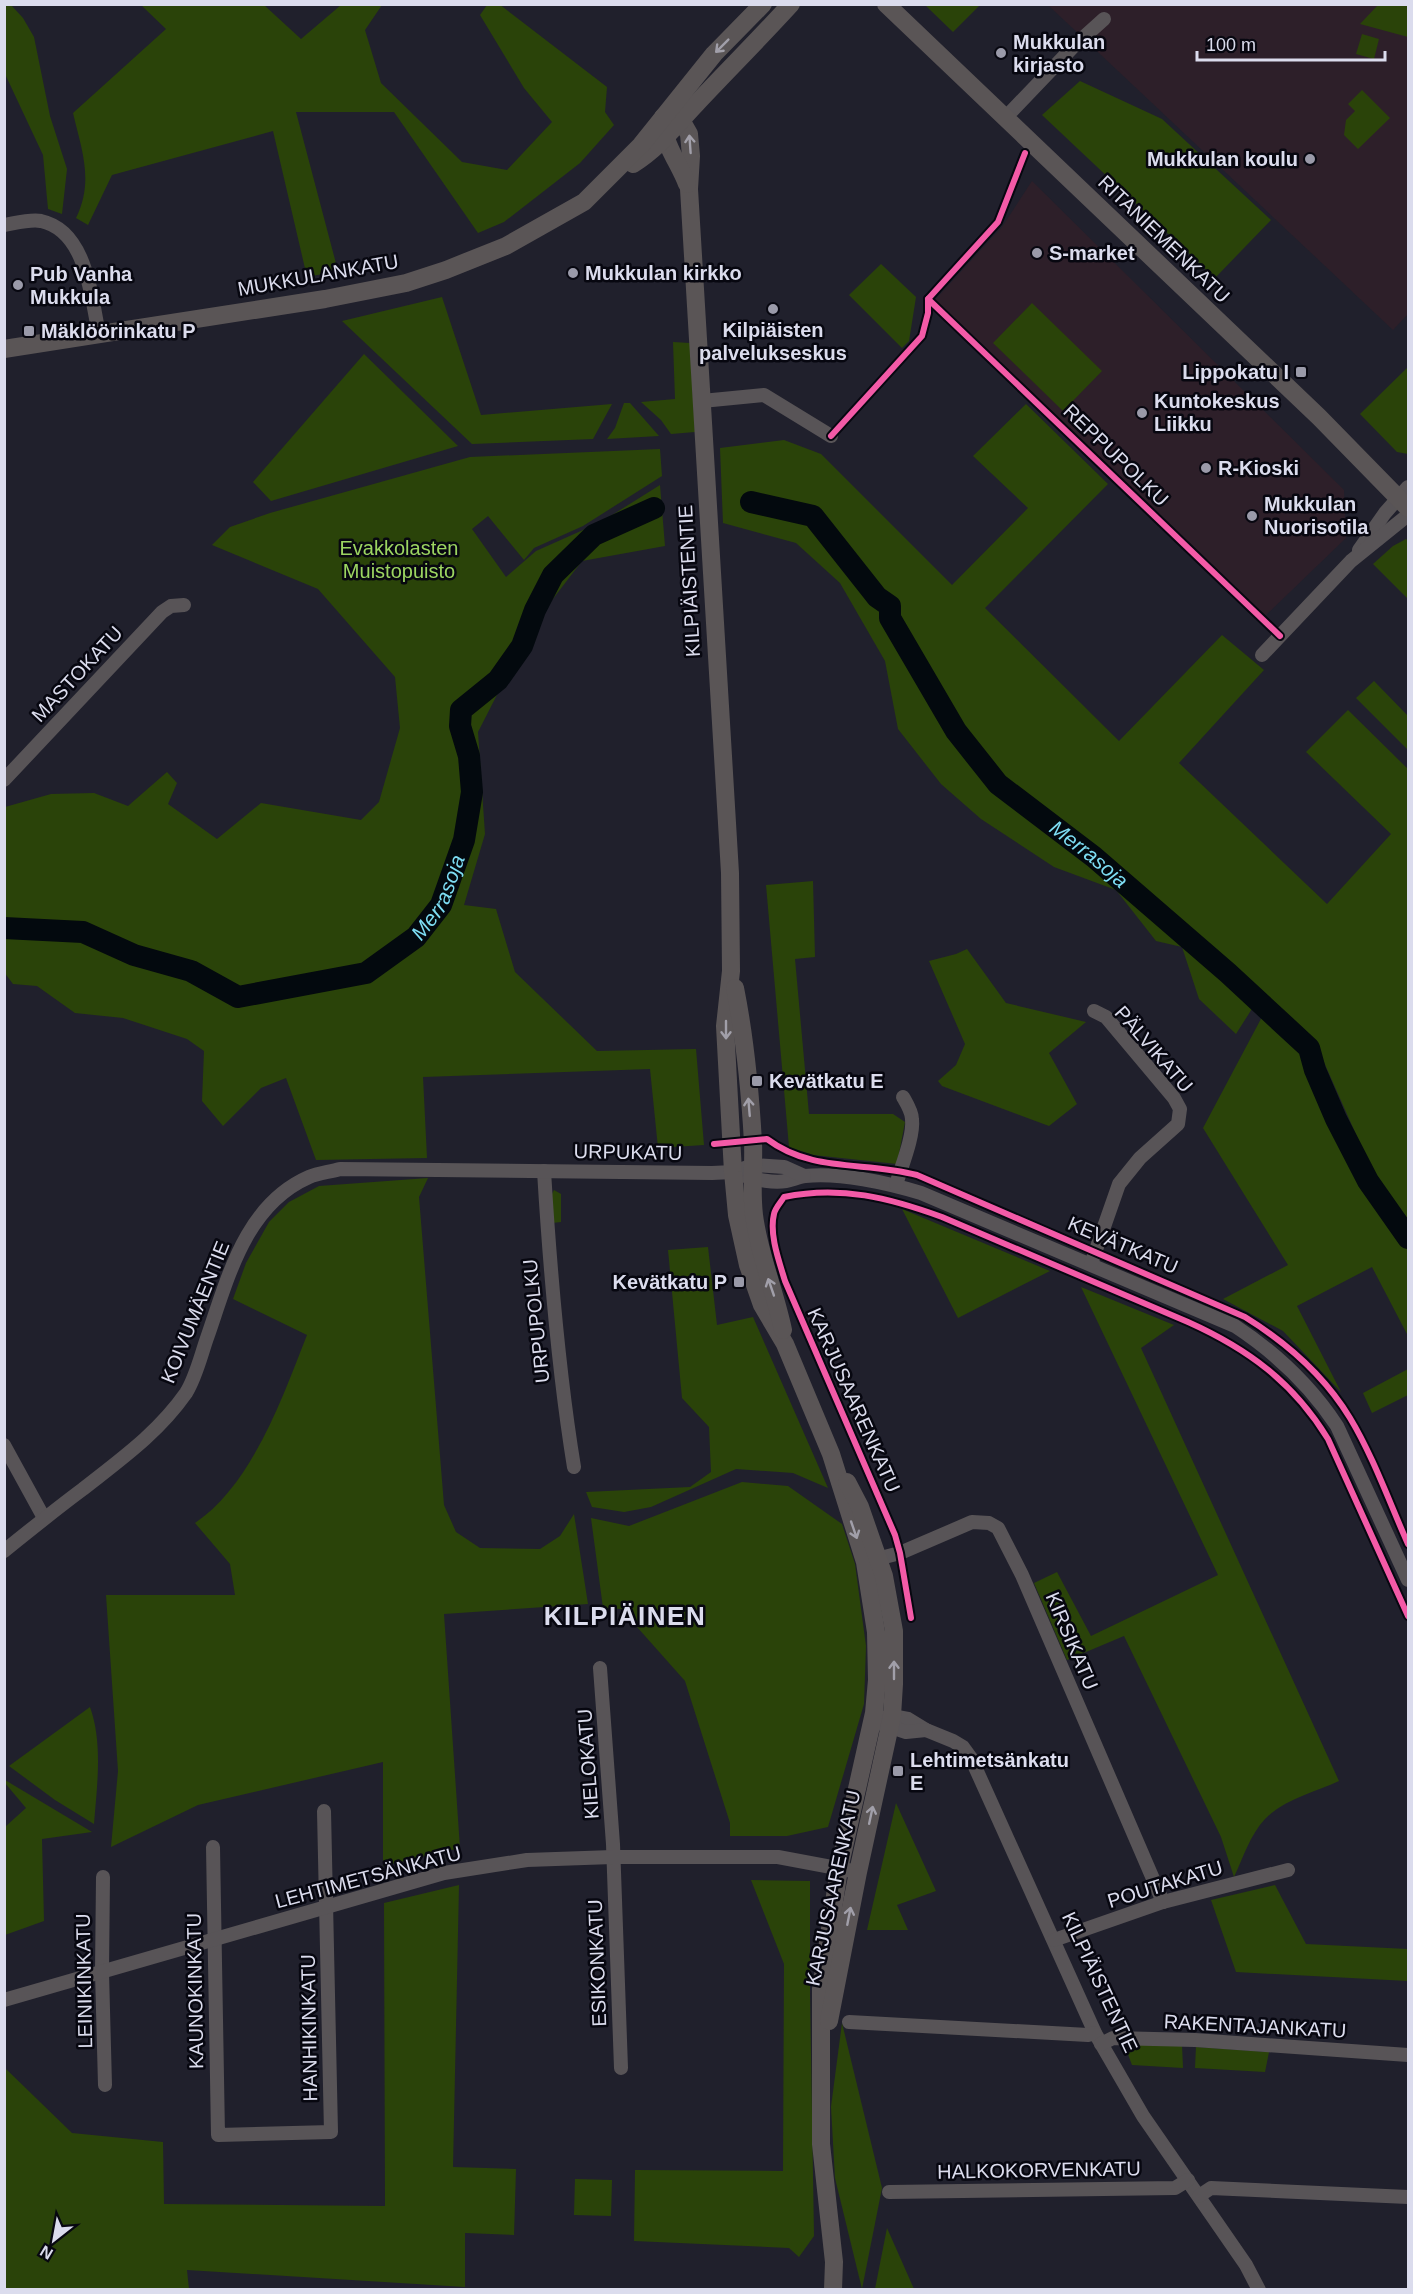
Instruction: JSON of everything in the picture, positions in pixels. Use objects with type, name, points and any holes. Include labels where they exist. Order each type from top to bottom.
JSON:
[{"type":"street","name":"MUKKULANKATU","points":[[613,174],[650,153],[665,139],[672,119],[714,54],[763,4]]},
{"type":"street","name":"MUKKULANKATU","points":[[4,349],[406,283],[506,246],[584,202],[791,4]]},
{"type":"street","name":"RITANIEMENKATU","points":[[886,4],[1008,114],[1406,495]]},
{"type":"street","name":"RITANIEMENKATU","points":[[902,4],[1008,114]]},
{"type":"street","points":[[1008,114],[1074,46],[1104,19]]},
{"type":"street","name":"KILPIÄISTENTIE","points":[[672,119],[689,134],[691,156],[689,189],[730,873],[731,971],[725,1026],[737,1215],[748,1265],[762,1305],[785,1344],[831,1454],[860,1507],[872,1560],[884,1576],[894,1631],[881,1722],[906,1732],[926,1730],[963,1747],[971,1758],[1098,2038],[1143,2115],[1259,2289]]},
{"type":"street","name":"KILPIÄISTENTIE","points":[[665,139],[681,166],[689,189]]},
{"type":"street","points":[[4,225],[41,221],[60,230],[78,249],[84,265],[99,334]]},
{"type":"street","points":[[702,401],[764,395],[831,436]]},
{"type":"street","points":[[1351,561],[1371,532],[1406,495]]},
{"type":"street","points":[[1262,655],[1351,561],[1408,514]]},
{"type":"street","name":"MASTOKATU","points":[[4,780],[162,612],[171,606],[184,605]]},
{"type":"street","name":"KILPIÄISTENTIE","points":[[731,971],[742,1026],[754,1172],[754,1213],[761,1258],[778,1307],[785,1344]]},
{"type":"street","name":"PÄLVIKATU","points":[[1091,1264],[1119,1184],[1140,1158],[1178,1124],[1180,1109],[1174,1098],[1106,1017],[1094,1011]]},
{"type":"street","points":[[896,1185],[912,1136],[912,1117],[903,1097]]},
{"type":"street","name":"KOIVUMÄENTIE","points":[[4,1551],[143,1443],[187,1391],[235,1256],[256,1221],[279,1196],[309,1177],[340,1169],[523,1170]]},
{"type":"street","name":"URPUKATU","points":[[523,1170],[733,1172]]},
{"type":"street","name":"URPUPOLKU","points":[[544,1171],[549,1263],[565,1416],[574,1467]]},
{"type":"street","name":"KEVÄTKATU","points":[[733,1172],[754,1172],[784,1182],[804,1176],[844,1178],[896,1185],[921,1193],[1234,1326],[1261,1342],[1299,1377],[1337,1426],[1408,1580]]},
{"type":"street","points":[[4,1445],[44,1518]]},
{"type":"street","name":"KIRSIKATU","points":[[872,1560],[900,1553],[972,1522],[989,1523],[999,1528],[1163,1902]]},
{"type":"street","name":"KIELOKATU","points":[[600,1668],[613,1857]]},
{"type":"street","name":"KARJUSAARENKATU","points":[[833,2289],[834,2262],[821,2144],[821,1989],[839,1869],[881,1722]]},
{"type":"street","name":"KARJUSAARENKATU","points":[[821,2058],[858,1872],[881,1722]]},
{"type":"street","name":"HANHIKINKATU","points":[[218,2135],[330,2132],[324,1811]]},
{"type":"street","name":"KAUNOKINKATU","points":[[213,1847],[218,2135]]},
{"type":"street","name":"LEHTIMETSÄNKATU","points":[[4,2000],[444,1873],[527,1860],[613,1857],[778,1857],[858,1872]]},
{"type":"street","name":"ESIKONKATU","points":[[613,1857],[621,2068]]},
{"type":"street","name":"POUTAKATU","points":[[1054,1940],[1163,1902],[1288,1870]]},
{"type":"street","name":"LEINIKINKATU","points":[[103,1877],[102,1972],[105,2085]]},
{"type":"street","name":"RAKENTAJANKATU","points":[[849,2022],[1088,2035],[1098,2038],[1195,2040],[1408,2055]]},
{"type":"street","name":"HALKOKORVENKATU","points":[[889,2192],[1175,2188],[1188,2180]]},
{"type":"street","points":[[1198,2196],[1211,2188],[1408,2197]]},
{"type":"street","name":"KARJUSAARENKATU","points":[[834,2262],[844,2289]]},
{"type":"shaded area","name":"Mukkulan koulu","points":[[1048,5],[1408,5],[1408,314],[1393,330]]},
{"type":"shaded area","points":[[1032,181],[1344,490],[1346,538],[1265,616],[935,300],[1002,227]]},
{"type":"green space","points":[[5,4],[11,5],[23,18],[34,37],[50,116],[67,169],[62,214],[48,209],[43,155],[5,74]]},
{"type":"green space","points":[[499,4],[607,87],[605,112],[614,125],[580,163],[504,222],[478,233],[394,112],[296,112],[338,271],[307,277],[273,131],[112,175],[88,225],[76,218],[84,191],[85,166],[73,113],[166,29],[141,5],[264,5],[301,39],[341,5],[382,5],[365,30],[381,83],[462,162],[507,170],[552,122],[524,88],[480,15],[487,5]]},
{"type":"green space","points":[[925,5],[980,5],[953,32]]},
{"type":"green space","points":[[1378,5],[1408,5],[1408,37],[1360,24]]},
{"type":"green space","points":[[1362,34],[1379,39],[1374,59],[1356,54]]},
{"type":"green space","points":[[1080,81],[1162,119],[1271,220],[1215,278],[1042,115]]},
{"type":"green space","points":[[1362,90],[1390,118],[1358,149],[1344,135],[1346,120],[1355,111],[1348,104]]},
{"type":"green space","points":[[881,264],[916,297],[909,341],[902,348],[849,295]]},
{"type":"green space","points":[[442,297],[481,415],[612,404],[593,439],[472,444],[342,321]]},
{"type":"green space","points":[[1032,303],[1102,371],[1063,411],[993,343]]},
{"type":"green space","points":[[673,342],[690,343],[695,432],[671,434],[661,420],[641,402],[675,399]]},
{"type":"green space","points":[[364,354],[458,446],[271,501],[253,482]]},
{"type":"green space","points":[[1408,367],[1408,454],[1397,452],[1360,414]]},
{"type":"green space","points":[[624,403],[630,403],[659,436],[607,439],[615,428]]},
{"type":"green space","points":[[1026,404],[1108,484],[985,608],[1119,741],[1222,635],[1264,670],[1179,763],[1327,904],[1391,834],[1306,752],[1348,710],[1408,769],[1408,1224],[1374,1175],[1315,1042],[1262,993],[1236,1034],[1199,999],[1182,947],[1156,941],[1116,890],[1054,867],[981,819],[941,784],[898,729],[885,661],[840,583],[796,543],[723,523],[720,448],[784,440],[821,454],[952,585],[1028,508],[973,456]]},
{"type":"green space","name":"Evakkolasten Muistopuisto","points":[[660,449],[662,476],[583,526],[534,548],[524,560],[488,516],[472,529],[506,577],[536,551],[601,522],[660,485],[665,546],[582,561],[536,621],[525,652],[501,687],[478,732],[485,834],[464,905],[496,909],[515,972],[597,1051],[696,1049],[704,1145],[658,1148],[650,1069],[423,1077],[427,1158],[316,1160],[286,1078],[261,1088],[223,1126],[202,1101],[204,1051],[187,1039],[123,1018],[75,1013],[37,986],[13,984],[4,972],[5,807],[51,794],[94,793],[128,806],[167,772],[177,783],[168,804],[217,839],[261,803],[361,820],[379,802],[400,728],[395,677],[318,589],[212,545],[230,527],[270,513],[470,457]]},
{"type":"green space","points":[[1406,539],[1408,541],[1408,599],[1373,564],[1393,546]]},
{"type":"green space","points":[[1374,681],[1408,716],[1408,750],[1356,698]]},
{"type":"green space","points":[[813,881],[815,957],[795,959],[809,1114],[893,1114],[905,1122],[897,1164],[813,1155],[789,1147],[766,885]]},
{"type":"green space","points":[[967,949],[1006,1003],[1086,1022],[1049,1053],[1077,1104],[1049,1126],[942,1086],[938,1081],[956,1065],[965,1044],[929,961]]},
{"type":"green space","points":[[1263,1015],[1304,1053],[1347,1155],[1363,1185],[1408,1250],[1408,1336],[1372,1267],[1297,1306],[1341,1392],[1283,1331],[1223,1299],[1288,1265],[1203,1128]]},
{"type":"green space","points":[[428,1178],[419,1197],[444,1505],[456,1532],[480,1548],[540,1549],[560,1536],[574,1514],[588,1604],[444,1614],[460,1848],[383,1866],[383,1762],[198,1805],[111,1847],[118,1771],[106,1595],[235,1595],[230,1564],[195,1523],[215,1507],[249,1463],[276,1411],[307,1335],[233,1299],[246,1263],[269,1222],[289,1202],[319,1186]]},
{"type":"green space","points":[[554,1190],[561,1194],[561,1222],[552,1223],[551,1196]]},
{"type":"green space","points":[[902,1209],[1050,1271],[958,1318]]},
{"type":"green space","points":[[708,1247],[717,1325],[753,1317],[828,1488],[793,1473],[736,1469],[651,1507],[624,1512],[592,1507],[586,1492],[690,1487],[711,1472],[709,1427],[682,1398],[668,1250]]},
{"type":"green space","points":[[1081,1287],[1174,1325],[1141,1348],[1339,1781],[1272,1812],[1251,1839],[1234,1877],[1221,1837],[1124,1636],[1067,1660],[1034,1583],[1057,1572],[1091,1636],[1218,1575]]},
{"type":"green space","points":[[1408,1369],[1408,1395],[1372,1413],[1363,1393]]},
{"type":"green space","points":[[742,1482],[788,1486],[842,1524],[855,1564],[866,1646],[864,1704],[828,1827],[787,1836],[730,1836],[730,1823],[685,1681],[621,1609],[603,1608],[591,1518],[629,1526]]},
{"type":"green space","points":[[90,1707],[98,1750],[94,1824],[55,1800],[9,1766]]},
{"type":"green space","points":[[5,1780],[92,1832],[42,1839],[44,1921],[5,1935],[5,1827],[26,1808],[5,1783]]},
{"type":"green space","points":[[896,1803],[936,1891],[897,1905],[908,1930],[867,1930]]},
{"type":"green space","points":[[751,1880],[810,1881],[814,2236],[799,2257],[789,2248],[634,2241],[635,2170],[783,2171],[784,1964]]},
{"type":"green space","points":[[459,1885],[453,2167],[516,2169],[514,2235],[465,2233],[465,2287],[187,2270],[189,2289],[5,2289],[5,2068],[72,2133],[163,2142],[164,2204],[385,2206],[384,1903]]},
{"type":"green space","points":[[1275,1885],[1306,1944],[1408,1949],[1408,1981],[1236,1972],[1211,1900]]},
{"type":"green space","points":[[842,2023],[882,2188],[862,2289],[835,2178],[831,2107]]},
{"type":"green space","points":[[1138,2044],[1182,2045],[1183,2068],[1132,2065],[1126,2049]]},
{"type":"green space","points":[[1196,2047],[1269,2052],[1265,2072],[1195,2068]]},
{"type":"green space","points":[[575,2179],[612,2180],[611,2216],[574,2215]]},
{"type":"green space","points":[[887,2228],[914,2289],[875,2289]]},
{"type":"waterway","name":"Merrasoja","points":[[751,502],[813,516],[877,597],[890,606],[890,618],[956,731],[998,784],[1094,857],[1228,973],[1309,1048],[1315,1070],[1336,1119],[1368,1181],[1408,1238]]},
{"type":"waterway","name":"Merrasoja","points":[[4,928],[83,932],[134,955],[191,971],[238,997],[366,973],[416,937],[441,905],[464,840],[472,792],[469,756],[460,726],[461,710],[498,680],[522,646],[535,610],[553,575],[594,535],[654,508]]},
{"type":"cycle path","points":[[831,436],[922,336],[928,313],[928,299],[998,222],[1025,153]]},
{"type":"cycle path","name":"REPPUPOLKU","points":[[928,299],[1280,636]]},
{"type":"cycle path","points":[[714,1144],[767,1139],[784,1150],[821,1162],[917,1175],[1245,1317],[1304,1361],[1340,1402],[1366,1448],[1408,1544]]},
{"type":"cycle path","points":[[911,1618],[895,1535],[780,1265],[773,1222],[774,1214],[784,1197],[825,1192],[845,1193],[884,1199],[923,1210],[1188,1322],[1210,1332],[1249,1356],[1267,1369],[1300,1400],[1328,1439],[1408,1616]]},
{"type":"place","name":"Mukkulan kirjasto","points":[[1001,53]]},
{"type":"place","name":"Mukkulan koulu","points":[[1310,159]]},
{"type":"place","name":"S-market","points":[[1037,253]]},
{"type":"place","name":"Mukkulan kirkko","points":[[573,273]]},
{"type":"place","name":"Pub Vanha Mukkula","points":[[18,285]]},
{"type":"place","name":"Kilpiäisten palvelukseskus","points":[[773,309]]},
{"type":"place","name":"Mäklöörinkatu P","points":[[29,331]]},
{"type":"place","name":"Lippokatu I","points":[[1301,372]]},
{"type":"place","name":"Kuntokeskus Liikku","points":[[1142,413]]},
{"type":"place","name":"R-Kioski","points":[[1206,468]]},
{"type":"place","name":"Mukkulan Nuorisotila","points":[[1252,516]]},
{"type":"place","name":"Kevätkatu E","points":[[757,1081]]},
{"type":"place","name":"Kevätkatu P","points":[[739,1282]]},
{"type":"place","name":"Lehtimetsänkatu E","points":[[898,1771]]},
{"type":"district","name":"KILPIÄINEN","points":[[625,1616]]}]
